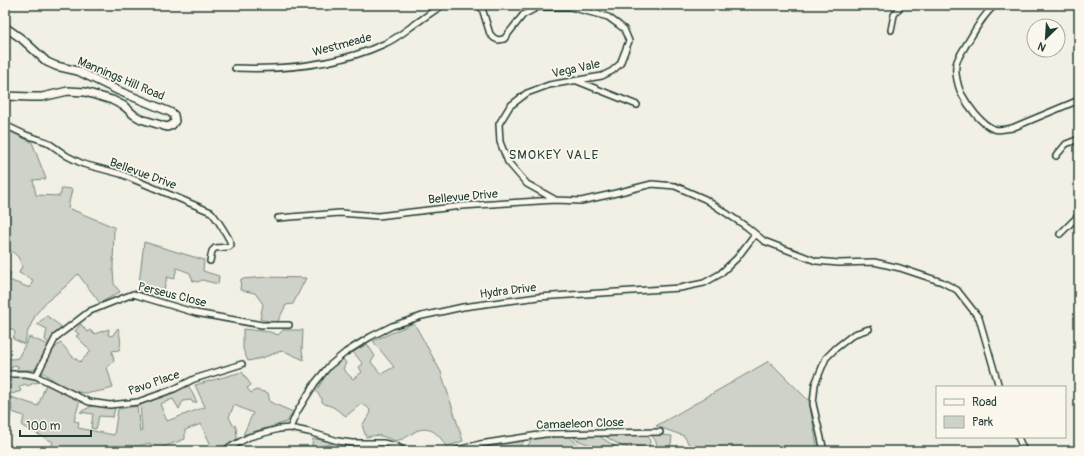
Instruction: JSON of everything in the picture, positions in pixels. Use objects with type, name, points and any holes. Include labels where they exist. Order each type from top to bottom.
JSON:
[{"type":"main road","name":"Mannings Hill Road","points":[[5,27],[22,39],[47,62],[56,66],[78,71],[119,91],[170,112],[174,115],[175,121],[172,125],[167,127],[141,120],[124,106],[112,100],[85,92],[68,91],[42,97],[5,96]]},
{"type":"street","name":"Westmeade","points":[[235,68],[258,69],[294,66],[333,60],[358,54],[385,44],[443,5]]},
{"type":"street","name":"Vega Vale","points":[[481,5],[490,34],[498,40],[504,39],[523,15],[538,7],[570,7],[608,17],[624,29],[629,41],[620,64],[612,71],[602,76],[548,85],[527,93],[510,106],[499,124],[500,142],[508,162],[527,184],[555,200]]},
{"type":"street","points":[[891,30],[894,15],[901,5]]},
{"type":"street","points":[[994,5],[977,26],[956,65],[956,75],[961,92],[981,121],[994,130],[1003,130],[1012,128],[1079,100]]},
{"type":"street","points":[[576,80],[637,105]]},
{"type":"street","name":"Bellevue Drive","points":[[5,125],[26,135],[47,142],[67,156],[83,164],[121,174],[211,212],[217,218],[227,238],[231,241],[231,245],[229,248],[215,248],[212,251],[210,261]]},
{"type":"street","points":[[1056,156],[1066,144],[1079,139]]},
{"type":"street","name":"Bellevue Drive","points":[[278,218],[340,213],[378,216],[462,206],[555,200],[581,201],[652,184],[675,186],[705,199],[747,227],[764,241],[816,261],[839,263],[874,262],[900,268],[942,282],[956,290],[978,318],[999,386]]},
{"type":"street","points":[[1060,234],[1079,215]]},
{"type":"street","name":"Hydra Drive","points":[[290,428],[297,412],[315,383],[329,366],[346,352],[370,337],[392,326],[422,316],[463,307],[538,297],[680,288],[704,283],[720,274],[737,258],[755,234]]},
{"type":"street","name":"Perseus Close","points":[[36,376],[56,336],[90,312],[133,294],[196,313],[262,324],[289,325]]},
{"type":"street","points":[[824,451],[813,404],[815,384],[826,358],[854,334],[869,329]]},
{"type":"street","name":"Pavo Place","points":[[5,376],[9,374],[26,374],[36,376],[88,402],[110,405],[138,402],[194,379],[242,364]]},
{"type":"street","points":[[5,399],[7,404],[7,420],[5,427]]},
{"type":"street","points":[[223,451],[249,437],[279,429],[290,428],[338,441],[396,446],[404,451]]},
{"type":"street","name":"Camaeleon Close","points":[[454,451],[480,444],[545,434],[660,432]]},
{"type":"street","points":[[1018,438],[1024,451]]},
{"type":"green space","points":[[5,129],[32,142],[46,179],[33,180],[36,195],[60,196],[62,188],[72,189],[68,208],[114,227],[114,284],[120,292],[100,303],[78,274],[45,303],[36,314],[24,344],[13,339],[15,332],[10,328],[5,340],[5,271],[11,273],[9,280],[30,288],[33,280],[19,273],[22,266],[19,258],[5,246]]},
{"type":"green space","points":[[144,242],[204,260],[203,271],[219,276],[218,284],[202,280],[198,282],[193,281],[190,273],[177,268],[174,279],[167,277],[162,297],[138,292]]},
{"type":"green space","points":[[267,277],[306,278],[293,304],[286,305],[277,323],[260,319],[263,304],[255,293],[240,290],[241,279]]},
{"type":"green space","points":[[47,316],[63,328],[55,335],[50,344],[45,340],[47,329],[37,324]]},
{"type":"green space","points":[[414,323],[441,372],[463,441],[446,447],[438,435],[431,430],[426,429],[421,429],[403,439],[397,440],[379,436],[366,437],[362,425],[369,416],[370,410],[366,406],[361,404],[346,416],[333,407],[322,402],[322,399],[316,391],[329,370],[343,359],[346,363],[343,369],[353,379],[362,372],[359,367],[363,364],[353,352],[367,344],[375,356],[371,362],[381,374],[394,367],[373,341]]},
{"type":"green space","points":[[81,324],[87,332],[90,330],[94,334],[109,329],[108,335],[112,336],[118,328],[120,347],[119,350],[112,351],[114,361],[107,367],[113,388],[86,393],[74,391],[41,371],[52,352],[61,343],[72,356],[80,362],[91,351],[76,336],[79,334],[75,331]]},
{"type":"green space","points":[[243,329],[270,332],[278,335],[283,330],[303,330],[302,351],[304,360],[284,351],[248,361],[243,349]]},
{"type":"green space","points":[[29,337],[49,345],[38,369],[17,370],[18,366],[14,365],[12,368],[5,369],[5,357],[12,359],[18,358]]},
{"type":"green space","points":[[769,361],[809,401],[818,451],[690,451],[690,446],[684,436],[656,426]]},
{"type":"green space","points":[[242,372],[251,385],[247,388],[251,393],[256,390],[268,393],[270,402],[293,412],[287,422],[243,435],[253,413],[234,405],[229,417],[233,425],[236,426],[237,439],[217,451],[207,450],[210,443],[201,424],[185,430],[185,439],[152,451],[150,443],[101,452],[71,448],[70,451],[49,451],[53,442],[22,426],[24,416],[12,412],[11,397],[38,406],[46,384],[80,400],[74,421],[79,422],[78,428],[114,435],[118,409],[137,406],[140,432],[142,431],[140,404],[188,385],[197,402],[193,403],[191,400],[183,401],[179,409],[173,399],[160,404],[167,421],[205,407],[195,385]]},
{"type":"green space","points":[[23,375],[41,380],[41,382],[28,386],[25,384],[19,387],[21,391],[12,394],[6,383],[6,377]]},
{"type":"green space","points":[[94,405],[115,407],[113,417],[99,416],[96,429],[91,428],[93,414],[80,412]]},
{"type":"green space","points":[[596,434],[620,451],[599,451],[598,448],[574,438],[574,435]]},
{"type":"green space","points":[[646,434],[650,441],[649,449],[632,445],[631,451],[627,451],[626,446],[623,447],[603,435]]},
{"type":"green space","points":[[650,434],[672,436],[670,451],[657,451],[656,441]]},
{"type":"green space","points":[[567,436],[589,451],[526,450],[532,438]]},
{"type":"green space","points":[[313,439],[316,439],[335,443],[311,449]]},
{"type":"green space","points":[[524,439],[521,445],[512,449],[512,451],[488,451],[490,445]]},
{"type":"district","name":"SMOKEY VALE","points":[[554,155]]}]
